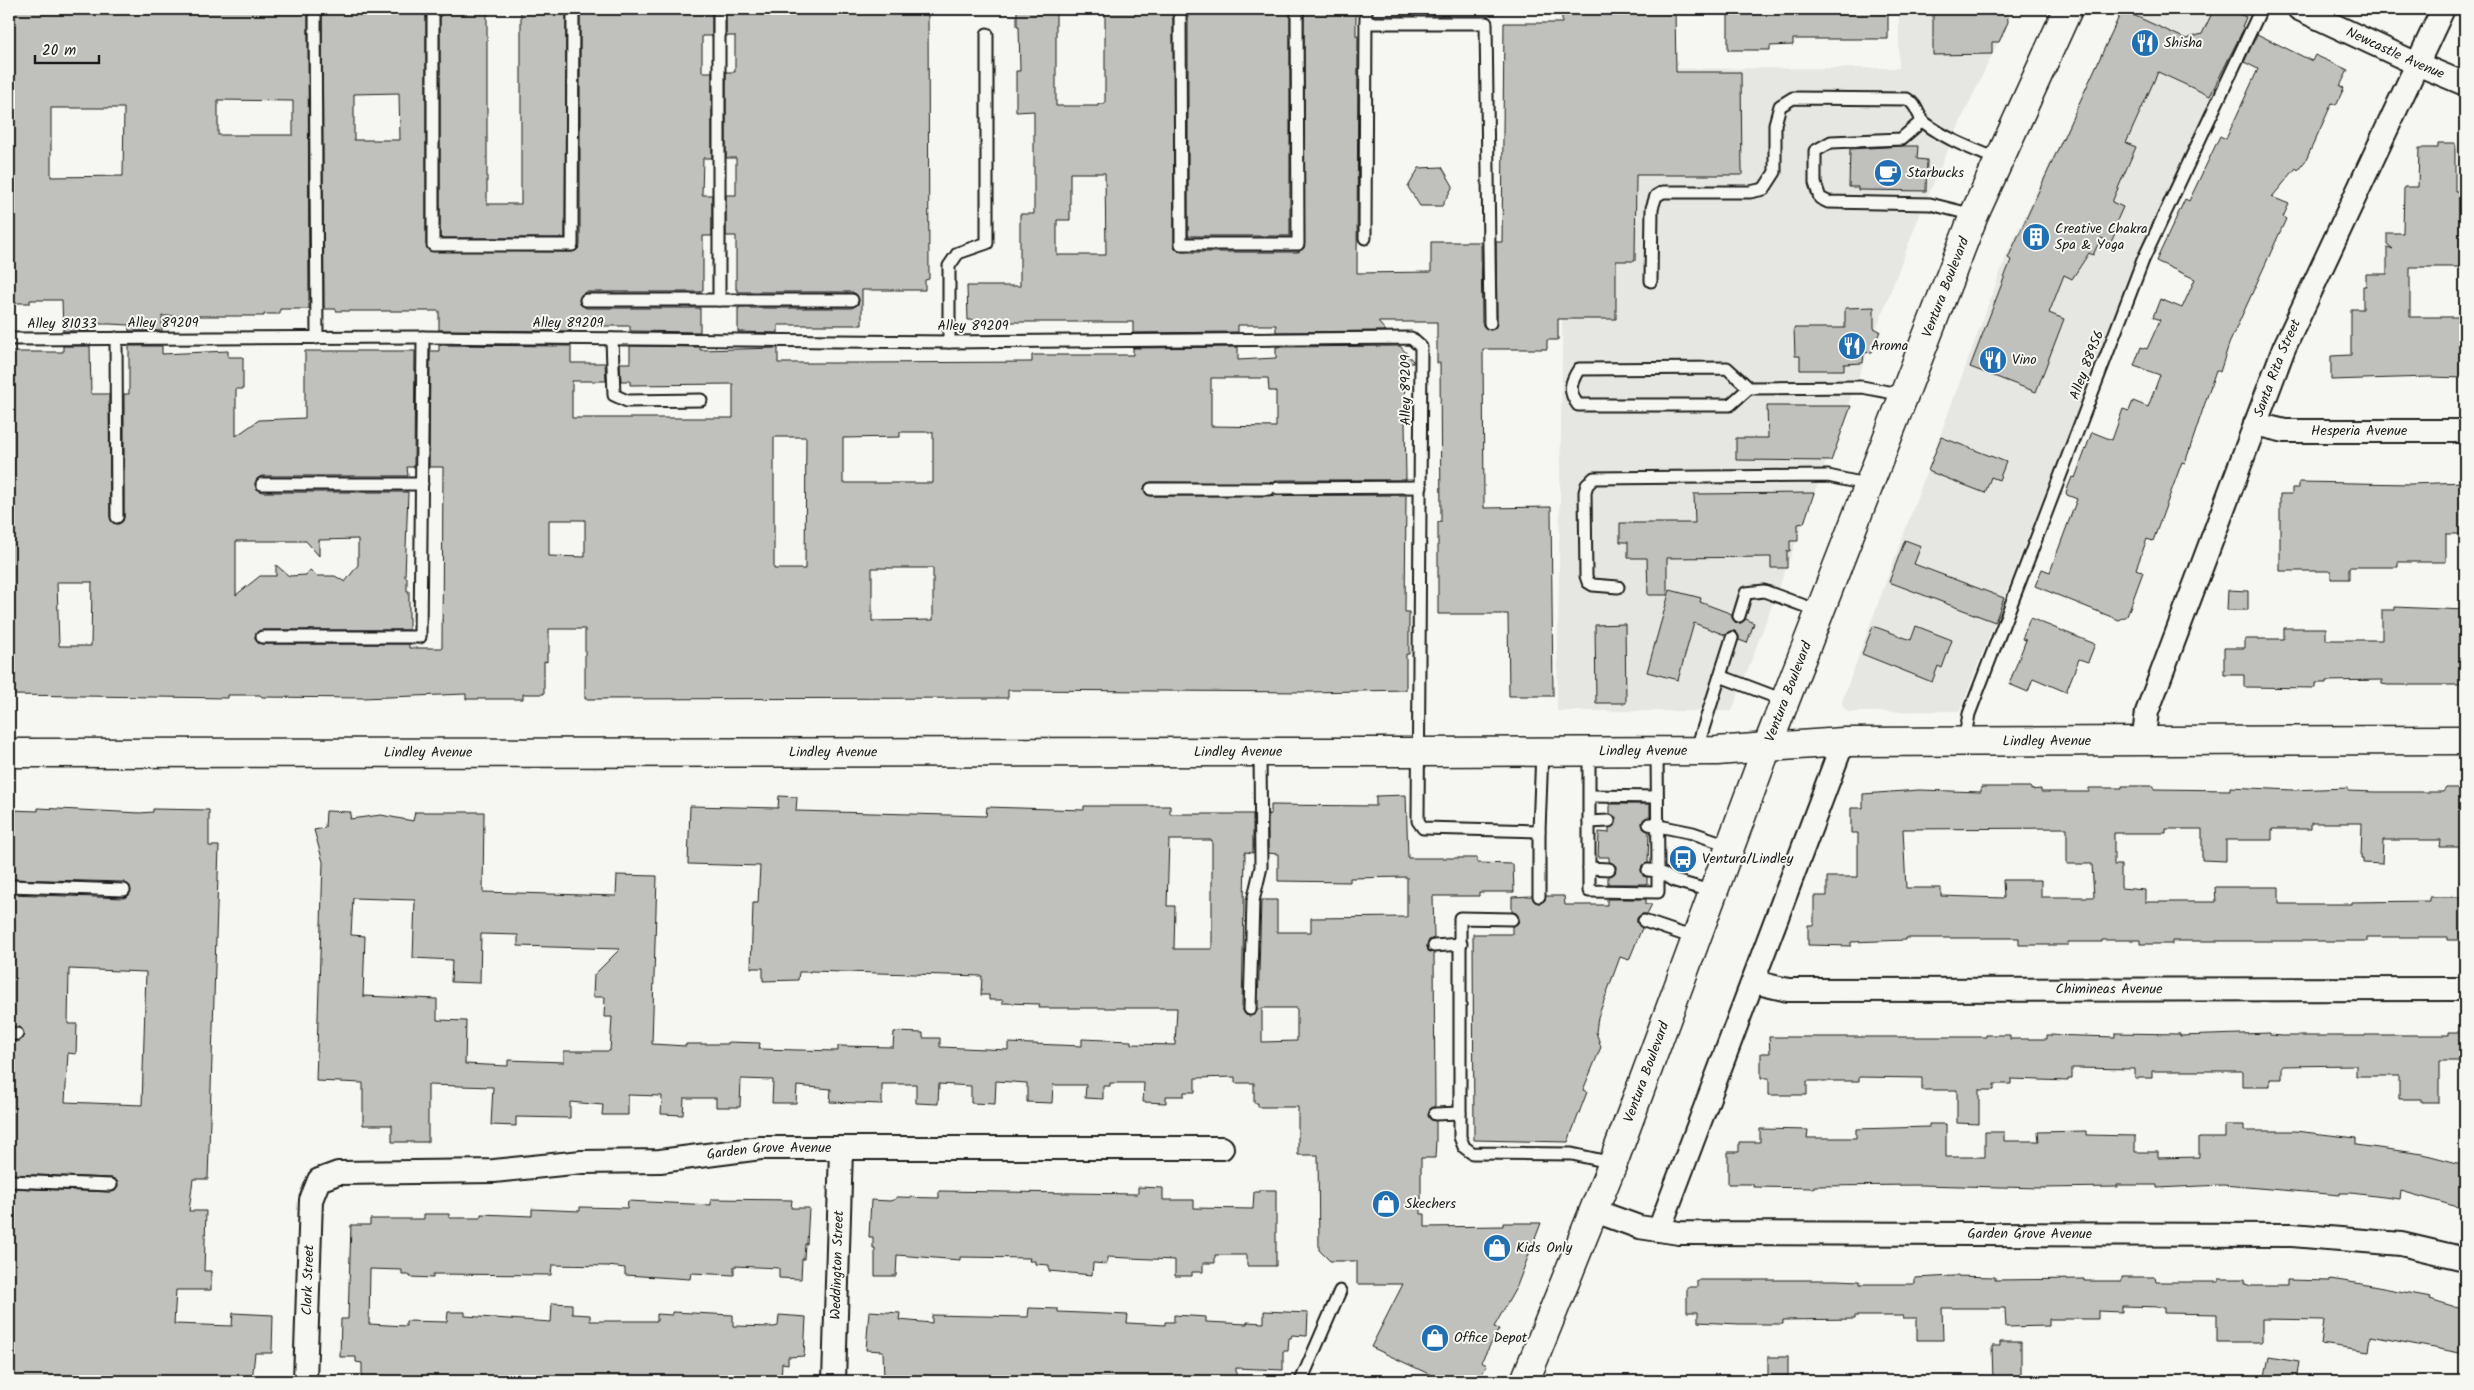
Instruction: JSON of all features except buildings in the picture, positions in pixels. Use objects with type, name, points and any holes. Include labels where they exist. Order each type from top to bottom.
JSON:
[{"type":"main road","name":"Ventura Boulevard","points":[[1526,1381],[1595,1211],[1768,747],[1822,612],[1974,215],[2068,9]]},
{"type":"main road","name":"Lindley Avenue","points":[[9,753],[1418,752],[1696,750],[1843,742],[2465,740]]},
{"type":"street","name":"Newcastle Avenue","points":[[2299,9],[2417,64],[2465,84]]},
{"type":"street","name":"Santa Rita Street","points":[[2144,742],[2147,712],[2284,348],[2443,9]]},
{"type":"street","name":"Hesperia Avenue","points":[[2255,424],[2285,431],[2465,430]]},
{"type":"street","points":[[1659,1230],[1843,742]]},
{"type":"street","name":"Chimineas Avenue","points":[[1754,982],[1788,990],[2465,989]]},
{"type":"street","name":"Garden Grove Avenue","points":[[319,1180],[338,1173],[494,1171],[582,1162],[660,1161],[762,1148],[1222,1148]]},
{"type":"street","name":"Weddington Street","points":[[834,1381],[841,1149]]},
{"type":"street","name":"Clark Street","points":[[305,1381],[311,1200],[319,1180]]},
{"type":"street","name":"Garden Grove Avenue","points":[[1595,1211],[1638,1227],[1679,1233],[2292,1235],[2401,1244],[2465,1259]]},
{"type":"lane","points":[[315,9],[317,338]]},
{"type":"lane","points":[[433,9],[433,245],[572,245],[574,9]]},
{"type":"lane","points":[[719,9],[719,300]]},
{"type":"lane","points":[[1180,9],[1181,244],[1298,244],[1298,9]]},
{"type":"lane","points":[[1366,9],[1366,238]]},
{"type":"lane","name":"Alley 88956","points":[[1964,742],[1969,714],[2144,260],[2261,9]]},
{"type":"lane","points":[[1366,23],[1486,23],[1490,323]]},
{"type":"lane","points":[[949,342],[950,266],[958,253],[987,243],[987,34]]},
{"type":"lane","points":[[1651,281],[1652,208],[1656,196],[1664,192],[1750,192],[1764,188],[1775,172],[1775,124],[1780,106],[1794,98],[1907,99],[1915,104],[1922,121],[1940,134],[1999,160]]},
{"type":"lane","points":[[1922,121],[1901,139],[1831,142],[1815,152],[1815,183],[1820,198],[1828,202],[1930,204],[1974,215]]},
{"type":"lane","points":[[586,300],[852,300]]},
{"type":"lane","points":[[262,637],[420,637],[423,337]]},
{"type":"lane","name":"Alley 89209","points":[[116,344],[423,337],[949,342],[1411,338],[1421,348],[1418,821],[1423,828],[1539,830]]},
{"type":"lane","name":"Alley 81033","points":[[9,339],[116,344]]},
{"type":"lane","points":[[612,339],[614,395],[627,401],[701,400]]},
{"type":"lane","points":[[116,344],[117,517]]},
{"type":"lane","points":[[1749,388],[1727,368],[1579,369],[1571,381],[1571,395],[1578,405],[1730,405],[1749,388],[1862,387],[1904,395]]},
{"type":"lane","points":[[1618,587],[1593,585],[1588,582],[1586,576],[1586,492],[1587,485],[1594,478],[1828,476],[1870,485]]},
{"type":"lane","points":[[262,484],[422,484]]},
{"type":"lane","points":[[1151,489],[1421,487]]},
{"type":"lane","points":[[1739,616],[1746,593],[1764,591],[1822,612]]},
{"type":"lane","points":[[1696,750],[1732,638]]},
{"type":"lane","points":[[1720,676],[1786,702]]},
{"type":"lane","points":[[1589,750],[1589,891],[1658,892],[1653,870],[1654,824],[1658,797],[1657,750]]},
{"type":"lane","points":[[1539,896],[1542,751]]},
{"type":"lane","points":[[1250,1009],[1253,901],[1261,867],[1260,752]]},
{"type":"lane","points":[[1590,796],[1658,797]]},
{"type":"lane","points":[[1589,822],[1609,822]]},
{"type":"lane","points":[[1654,824],[1731,846]]},
{"type":"lane","points":[[1589,868],[1609,869]]},
{"type":"lane","points":[[1653,870],[1675,881],[1714,892]]},
{"type":"lane","points":[[9,886],[124,890]]},
{"type":"lane","points":[[1512,919],[1460,918],[1460,1137],[1464,1147],[1472,1153],[1572,1154],[1613,1163]]},
{"type":"lane","points":[[1644,921],[1697,939]]},
{"type":"lane","points":[[1434,946],[1461,944]]},
{"type":"lane","points":[[1435,1114],[1460,1113]]},
{"type":"lane","points":[[9,1181],[111,1185]]},
{"type":"lane","points":[[1301,1381],[1340,1291]]},
{"type":"shaded area","points":[[1899,9],[2014,9],[1963,116],[1921,211],[1732,711],[1557,711],[1566,69],[1899,68]]},
{"type":"shaded area","points":[[2122,9],[2252,9],[2135,262],[1960,711],[1849,712],[1843,707],[1842,701],[2006,257]]},
{"type":"place","name":"Shisha","points":[[2145,43]]},
{"type":"place","name":"Starbucks","points":[[1888,173]]},
{"type":"place","name":"Creative Chakra Spa & Yoga","points":[[2036,237]]},
{"type":"place","name":"Aroma","points":[[1852,346]]},
{"type":"place","name":"Vino","points":[[1993,360]]},
{"type":"place","name":"Ventura/Lindley","points":[[1683,859]]},
{"type":"place","name":"Skechers","points":[[1386,1204]]},
{"type":"place","name":"Kids Only","points":[[1497,1248]]},
{"type":"place","name":"Office Depot","points":[[1435,1338]]}]
